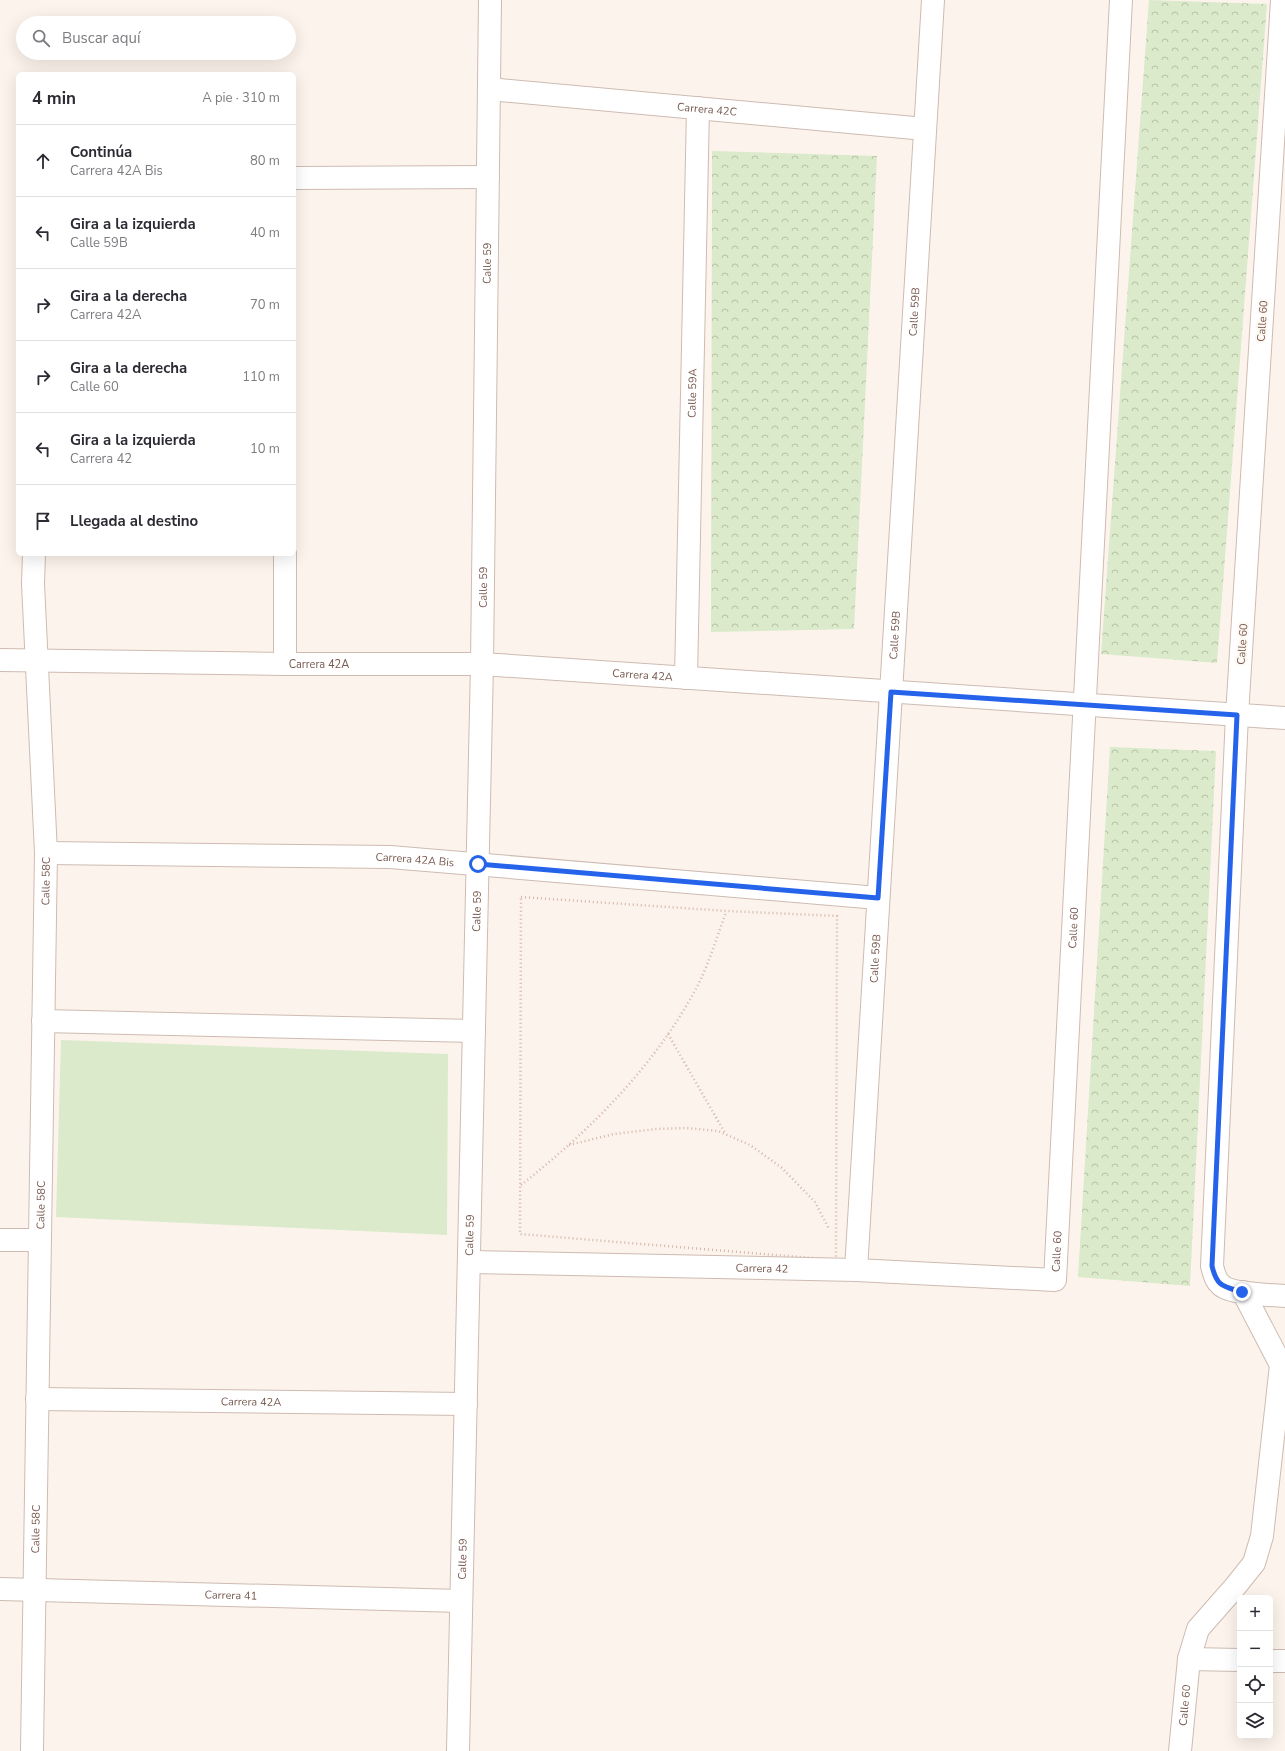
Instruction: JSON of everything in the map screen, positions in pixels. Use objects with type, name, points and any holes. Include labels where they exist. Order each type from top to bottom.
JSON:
[{"type":"street","name":"Calle 59","points":[[458,1751],[482,664],[490,0]]},
{"type":"street","name":"Calle 59B","points":[[856,1270],[932,0]]},
{"type":"street","name":"Calle 60","points":[[1055,1280],[1122,0]]},
{"type":"street","name":"Calle 60","points":[[1242,1292],[1221,1286],[1215,1278],[1212,1266],[1237,715],[1282,0]]},
{"type":"street","name":"Carrera 42C","points":[[488,89],[925,129]]},
{"type":"street","name":"Calle 59A","points":[[686,678],[698,108]]},
{"type":"street","points":[[296,178],[488,177]]},
{"type":"street","name":"Calle 58C","points":[[32,1751],[46,853],[36,660],[33,584],[34,556]]},
{"type":"street","points":[[285,556],[285,664]]},
{"type":"street","name":"Carrera 42A","points":[[0,660],[285,664],[482,664],[1285,718]]},
{"type":"street","name":"Carrera 42A Bis","points":[[46,853],[390,857],[878,898]]},
{"type":"street","points":[[43,1021],[474,1031]]},
{"type":"street","points":[[0,1240],[40,1240]]},
{"type":"street","name":"Carrera 42","points":[[469,1262],[856,1270],[1055,1280]]},
{"type":"street","points":[[1242,1292],[1285,1296]]},
{"type":"street","points":[[1242,1292],[1283,1362]]},
{"type":"street","name":"Calle 60","points":[[1180,1751],[1189,1659],[1198,1629],[1254,1563],[1262,1536],[1283,1362]]},
{"type":"street","name":"Carrera 42A","points":[[37,1398],[466,1404]]},
{"type":"street","name":"Carrera 41","points":[[0,1589],[461,1601]]},
{"type":"street","points":[[1189,1659],[1237,1660]]},
{"type":"street","points":[[1273,1661],[1285,1661]]},
{"type":"path","points":[[521,897],[727,911],[837,916],[836,1260],[520,1234],[521,1185],[521,897]]},
{"type":"path","points":[[521,1185],[555,1158],[599,1117],[644,1068],[678,1021],[700,980],[727,911]]},
{"type":"path","points":[[668,1034],[726,1134]]},
{"type":"path","points":[[568,1146],[614,1134],[656,1129],[687,1128],[718,1131],[750,1144],[782,1168],[815,1202],[837,1246]]},
{"type":"green space","points":[[1149,0],[1267,4],[1217,663],[1101,654]]},
{"type":"green space","points":[[712,151],[877,156],[854,629],[711,632]]},
{"type":"green space","points":[[1110,747],[1216,751],[1190,1286],[1078,1277]]},
{"type":"green space","points":[[61,1040],[448,1054],[447,1235],[56,1217]]},
{"type":"route","points":[[478,864],[878,898],[891,692],[1237,715],[1212,1266],[1215,1278],[1221,1286],[1242,1292]]}]
